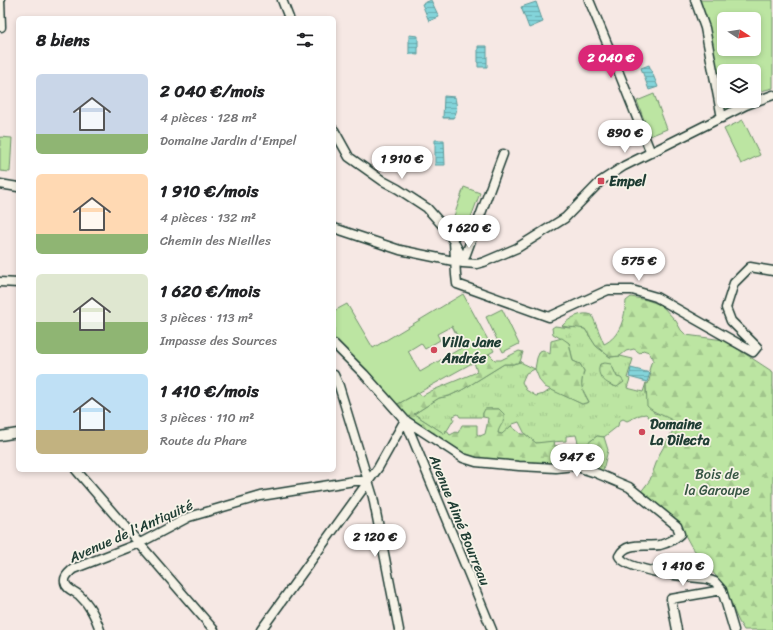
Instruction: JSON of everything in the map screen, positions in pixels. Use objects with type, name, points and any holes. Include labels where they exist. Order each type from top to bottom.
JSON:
[{"type":"street","points":[[0,0],[1,27]]},
{"type":"street","points":[[282,0],[288,16]]},
{"type":"street","points":[[589,0],[651,153]]},
{"type":"street","points":[[695,0],[705,28],[722,118]]},
{"type":"street","points":[[336,229],[400,250],[459,262],[477,264],[484,262],[517,248],[565,218],[602,181],[624,166],[746,105],[773,95]]},
{"type":"street","points":[[336,133],[349,156],[383,181],[427,208],[444,227],[461,256],[459,262],[458,284],[549,317],[608,290],[632,290],[656,297],[753,352],[757,347],[732,321],[726,308],[734,283],[750,267],[773,271]]},
{"type":"street","points":[[459,262],[503,154]]},
{"type":"street","points":[[0,184],[16,187]]},
{"type":"street","points":[[0,282],[16,283]]},
{"type":"street","points":[[336,346],[364,374],[405,420],[464,458],[476,462],[519,466],[556,468],[574,466],[596,473],[629,487],[676,526],[680,534],[673,541],[660,545],[626,548],[620,552],[619,556],[621,560],[637,568],[707,579],[715,582],[722,590],[734,630]]},
{"type":"street","points":[[336,379],[373,497],[399,630]]},
{"type":"street","points":[[261,630],[378,468],[405,420]]},
{"type":"street","name":"Avenue Aimé Bourreau","points":[[405,420],[492,630]]},
{"type":"street","points":[[0,436],[16,433]]},
{"type":"street","points":[[78,472],[214,630]]},
{"type":"street","name":"Avenue de l'Antiquité","points":[[100,630],[95,616],[88,605],[67,587],[65,582],[66,575],[73,570],[140,543],[189,517],[262,496],[354,481],[368,481]]},
{"type":"street","points":[[677,630],[671,599],[722,590]]},
{"type":"green space","points":[[698,0],[773,0],[773,88],[761,91],[761,64],[717,64],[717,81]]},
{"type":"green space","points":[[654,94],[667,129],[650,136],[637,101]]},
{"type":"green space","points":[[723,108],[732,108],[726,112]]},
{"type":"green space","points":[[743,120],[760,155],[741,164],[724,129]]},
{"type":"green space","points":[[0,137],[12,138],[10,172],[0,171]]},
{"type":"green space","points":[[464,187],[480,193],[467,228],[452,222]]},
{"type":"green space","points":[[463,294],[494,351],[396,405],[372,377],[336,341],[336,310],[347,304],[373,348]],"holes":[[[452,326],[463,347],[420,372],[408,351],[421,343],[425,349],[440,340],[437,334]]]},
{"type":"green space","name":"Bois de la Garoupe","points":[[631,297],[647,300],[661,305],[676,321],[686,335],[724,340],[773,372],[773,630],[744,630],[721,582],[691,546],[679,524],[651,499],[640,493],[650,480],[659,455],[675,427],[675,422],[653,411],[647,406],[646,383],[648,384],[651,373],[649,371],[653,357],[650,356],[649,352],[643,350],[640,353],[634,349],[626,351],[620,356],[610,357],[596,346],[585,329],[562,326],[568,320],[576,316],[584,314],[592,315],[604,344],[618,332],[623,320],[626,301]]},
{"type":"green space","points":[[502,309],[519,344],[503,352],[486,317]]},
{"type":"green space","points":[[555,326],[585,329],[596,346],[610,357],[620,356],[633,359],[627,378],[630,379],[627,388],[643,392],[646,383],[646,394],[654,413],[664,415],[675,422],[674,430],[656,425],[646,414],[640,415],[627,421],[623,419],[619,421],[618,426],[604,437],[597,436],[583,447],[579,446],[576,435],[566,436],[566,441],[536,443],[525,434],[519,422],[513,424],[502,435],[498,433],[499,409],[486,409],[483,413],[483,417],[460,417],[458,414],[453,416],[454,419],[445,434],[414,414],[439,398],[449,396],[462,390],[504,364],[520,362],[535,369],[526,373],[522,382],[526,390],[536,396],[544,394],[551,389],[582,404],[589,402],[582,388],[584,371],[580,364],[573,361],[569,343],[553,334],[552,328]],"holes":[[[611,364],[617,377],[617,387],[611,385],[600,376]]]},
{"type":"green space","points":[[562,338],[569,343],[573,361],[580,364],[584,371],[582,387],[589,402],[582,404],[545,387],[540,381],[535,369],[540,351],[543,350],[550,354],[551,341]]},
{"type":"green space","points":[[519,351],[523,352],[520,362],[504,364],[462,390],[449,396],[439,398],[414,414],[445,434],[446,430],[450,435],[456,432],[458,433],[462,425],[477,425],[477,434],[480,436],[485,434],[487,425],[488,418],[483,417],[485,409],[499,409],[504,414],[504,417],[498,433],[502,434],[511,426],[521,434],[525,434],[536,443],[554,441],[555,446],[566,445],[567,450],[572,451],[579,446],[583,447],[597,436],[604,437],[608,450],[603,470],[596,473],[574,466],[476,462],[405,420],[396,405],[418,393],[422,396],[477,372],[474,362],[489,354],[495,360],[501,360]]},
{"type":"green space","points":[[600,364],[611,364],[617,377],[621,378],[624,382],[617,387],[605,382],[602,379],[599,368]]},
{"type":"water","points":[[431,0],[439,17],[429,21],[422,4]]},
{"type":"water","points":[[536,2],[543,22],[529,28],[521,7]]},
{"type":"water","points":[[409,35],[418,36],[418,55],[409,54]]},
{"type":"water","points":[[478,46],[487,46],[487,67],[478,67]]},
{"type":"water","points":[[649,65],[658,87],[649,90],[641,68]]},
{"type":"water","points":[[444,96],[455,97],[457,110],[453,118],[443,118]]},
{"type":"water","points":[[435,140],[444,140],[445,165],[435,165]]},
{"type":"water","points":[[631,368],[650,373],[647,382],[629,377]]},
{"type":"place","name":"Empel","points":[[601,181]]},
{"type":"place","name":"Villa Jane Andrée","points":[[434,350]]},
{"type":"place","name":"Domaine La Dilecta","points":[[642,432]]}]
